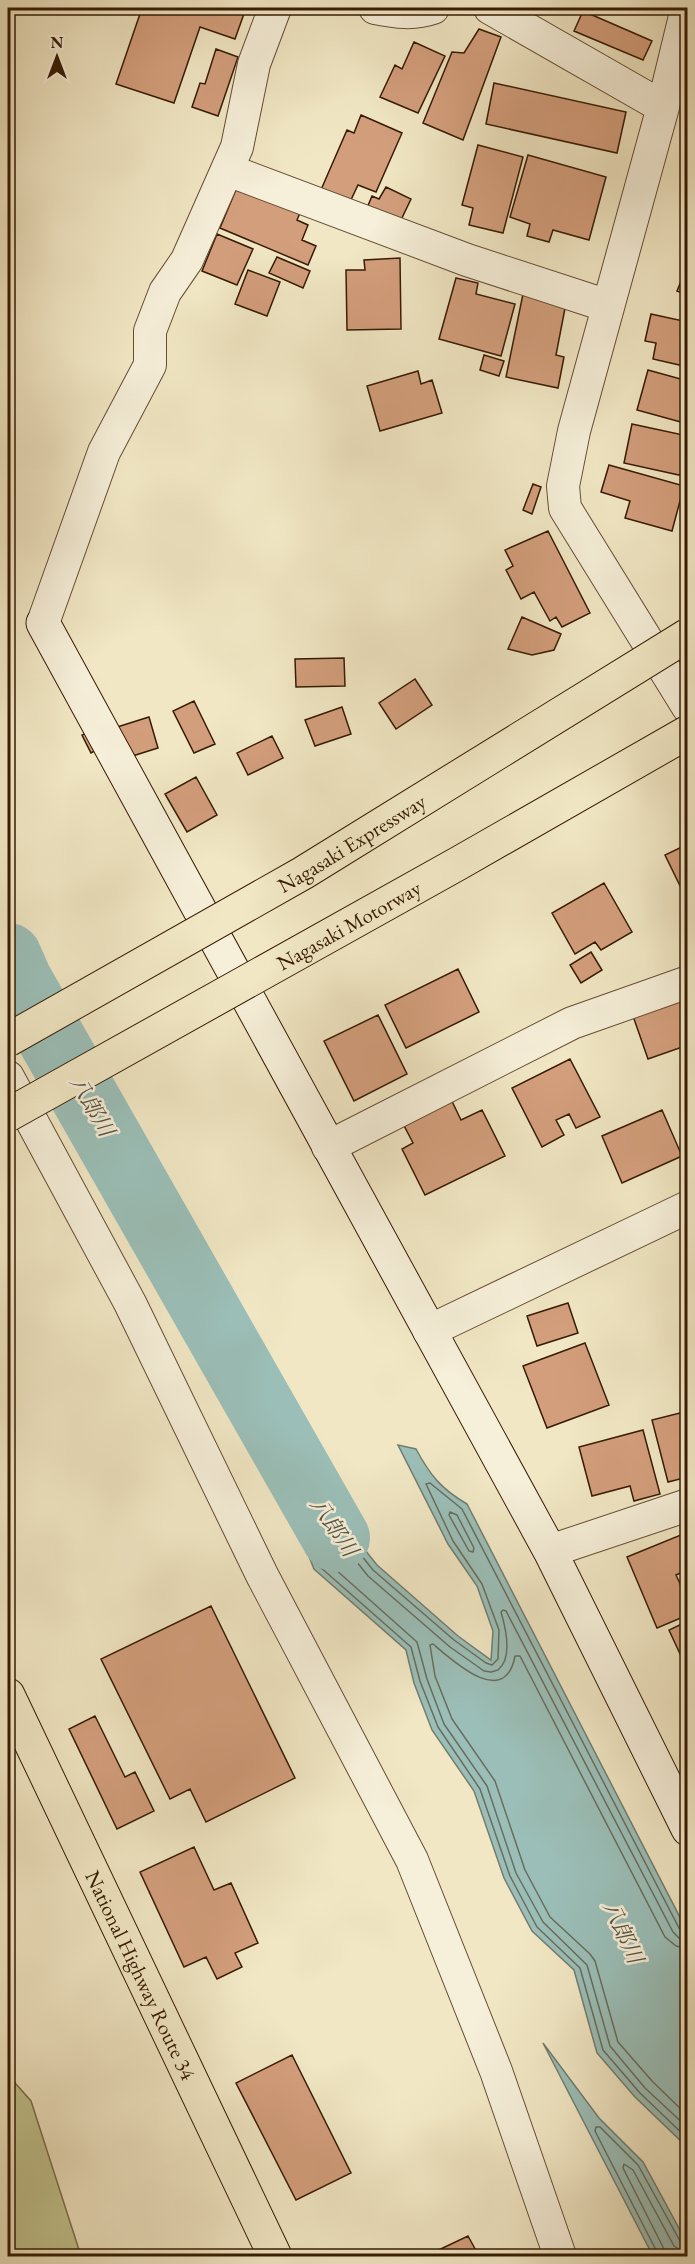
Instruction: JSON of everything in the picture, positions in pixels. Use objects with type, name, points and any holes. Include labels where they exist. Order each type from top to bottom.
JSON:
[{"type":"highway","name":"Nagasaki Expressway","points":[[8,1041],[303,873],[687,635]]},
{"type":"highway","name":"Nagasaki Motorway","points":[[8,1115],[459,863],[687,732]]},
{"type":"highway","name":"National Highway Route 34","points":[[8,1695],[275,2256]]},
{"type":"street","points":[[275,8],[254,64],[237,147],[188,260],[165,292],[150,331],[150,365],[104,452],[43,623],[550,1551],[687,1829]]},
{"type":"street","points":[[375,8],[398,13],[420,13],[433,8]]},
{"type":"street","points":[[490,8],[663,106]]},
{"type":"street","points":[[687,8],[663,106],[574,431],[563,486],[565,508],[687,707]]},
{"type":"street","points":[[228,170],[467,260],[608,306]]},
{"type":"street","points":[[328,1146],[572,1023],[687,982]]},
{"type":"street","points":[[8,1077],[130,1303],[262,1575],[412,1860],[495,2071],[560,2256]]},
{"type":"street","points":[[429,1331],[687,1207]]},
{"type":"street","points":[[550,1551],[687,1505]]},
{"type":"green space","points":[[8,2075],[31,2101],[81,2256],[8,2256]]},
{"type":"water","points":[[249,1405],[377,1565],[458,1636],[491,1660],[493,1631],[477,1586],[448,1544],[398,1445],[416,1449],[437,1481],[467,1504],[687,1931],[687,2147],[635,2097],[597,2053],[574,1970],[532,1931],[504,1878],[474,1791],[432,1730],[414,1683],[406,1650],[314,1569]]},
{"type":"water","points":[[543,2043],[599,2118],[643,2162],[687,2243],[687,2256],[653,2256]]},
{"type":"building","points":[[8,8],[14,8],[13,42],[8,42]]},
{"type":"building","points":[[142,8],[246,8],[235,39],[200,27],[174,103],[116,84]]},
{"type":"building","points":[[583,11],[652,41],[643,60],[574,31]]},
{"type":"building","points":[[479,29],[501,37],[463,140],[423,123],[452,52],[464,53]]},
{"type":"building","points":[[414,42],[445,56],[418,113],[380,97],[395,65],[402,69]]},
{"type":"building","points":[[216,49],[238,57],[218,116],[192,107],[200,83],[205,84]]},
{"type":"building","points":[[494,83],[626,112],[617,153],[486,124]]},
{"type":"building","points":[[361,115],[402,133],[376,192],[358,185],[349,204],[320,192],[347,130],[354,133]]},
{"type":"building","points":[[478,145],[523,157],[503,233],[469,225],[473,208],[462,205]]},
{"type":"building","points":[[528,155],[606,177],[589,240],[553,230],[549,242],[527,236],[530,224],[510,217]]},
{"type":"building","points":[[237,187],[300,213],[297,220],[308,225],[302,240],[316,246],[308,265],[220,228]]},
{"type":"building","points":[[386,187],[411,199],[399,224],[367,208],[372,196],[379,199]]},
{"type":"building","points":[[217,234],[253,249],[237,285],[202,271]]},
{"type":"building","points":[[277,257],[310,271],[303,288],[269,273]]},
{"type":"building","points":[[400,258],[401,329],[347,330],[346,270],[365,270],[364,260]]},
{"type":"building","points":[[688,264],[688,295],[677,291]]},
{"type":"building","points":[[248,270],[280,282],[267,316],[235,304]]},
{"type":"building","points":[[456,278],[478,283],[476,294],[515,304],[501,356],[439,339]]},
{"type":"building","points":[[523,294],[566,303],[556,355],[564,357],[558,388],[506,377]]},
{"type":"building","points":[[651,314],[688,322],[688,367],[653,359],[656,343],[645,341]]},
{"type":"building","points":[[484,355],[504,361],[499,376],[480,370]]},
{"type":"building","points":[[648,370],[688,381],[688,424],[637,410]]},
{"type":"building","points":[[418,371],[421,384],[432,380],[442,413],[380,431],[367,386]]},
{"type":"building","points":[[632,424],[688,436],[688,477],[624,463]]},
{"type":"building","points":[[609,465],[684,486],[672,531],[625,518],[630,501],[601,492]]},
{"type":"building","points":[[533,484],[541,487],[532,514],[523,510]]},
{"type":"building","points":[[548,531],[590,613],[562,627],[556,617],[550,621],[534,592],[521,599],[506,570],[513,566],[505,550]]},
{"type":"building","points":[[522,617],[561,634],[554,650],[532,655],[508,649]]},
{"type":"building","points":[[344,658],[345,686],[296,687],[295,659]]},
{"type":"building","points":[[415,679],[432,705],[396,729],[379,703]]},
{"type":"building","points":[[194,701],[215,744],[194,753],[173,711]]},
{"type":"building","points":[[342,707],[351,734],[315,746],[305,720]]},
{"type":"building","points":[[149,717],[158,748],[123,759],[114,728]]},
{"type":"building","points":[[91,731],[100,748],[91,753],[82,735]]},
{"type":"building","points":[[272,736],[283,758],[248,775],[237,753]]},
{"type":"building","points":[[196,777],[217,815],[187,832],[165,794]]},
{"type":"building","points":[[688,844],[688,897],[686,898],[665,855]]},
{"type":"building","points":[[604,883],[632,932],[601,950],[595,942],[575,954],[552,913]]},
{"type":"building","points":[[591,952],[602,970],[581,983],[570,965]]},
{"type":"building","points":[[458,969],[479,1012],[406,1048],[385,1005]]},
{"type":"building","points":[[680,1000],[688,1022],[688,1045],[648,1059],[633,1016]]},
{"type":"building","points":[[378,1015],[407,1074],[354,1101],[324,1041]]},
{"type":"building","points":[[570,1059],[600,1117],[576,1128],[569,1114],[556,1120],[564,1135],[542,1147],[512,1088]]},
{"type":"building","points":[[448,1093],[461,1120],[482,1110],[505,1156],[425,1195],[402,1149],[413,1143],[399,1116]]},
{"type":"building","points":[[662,1110],[682,1156],[622,1183],[602,1136]]},
{"type":"building","points":[[568,1303],[578,1333],[537,1346],[527,1316]]},
{"type":"building","points":[[585,1343],[609,1405],[547,1428],[523,1366]]},
{"type":"building","points":[[688,1411],[688,1477],[668,1482],[652,1420]]},
{"type":"building","points":[[643,1430],[660,1494],[634,1501],[630,1486],[592,1496],[579,1447]]},
{"type":"building","points":[[688,1532],[688,1570],[676,1575],[688,1601],[688,1615],[657,1628],[627,1557]]},
{"type":"building","points":[[211,1606],[295,1778],[206,1822],[190,1789],[170,1799],[101,1659]]},
{"type":"building","points":[[688,1621],[688,1668],[687,1669],[669,1630]]},
{"type":"building","points":[[95,1716],[125,1777],[135,1772],[154,1811],[117,1829],[69,1729]]},
{"type":"building","points":[[194,1847],[214,1890],[231,1883],[258,1943],[235,1953],[242,1967],[217,1979],[206,1957],[184,1967],[140,1872]]},
{"type":"building","points":[[292,2055],[351,2173],[296,2200],[236,2083]]},
{"type":"building","points":[[468,2236],[479,2256],[426,2256]]},
{"type":"waterway","name":"八郎川","points":[[8,957],[18,980],[336,1538]]}]
